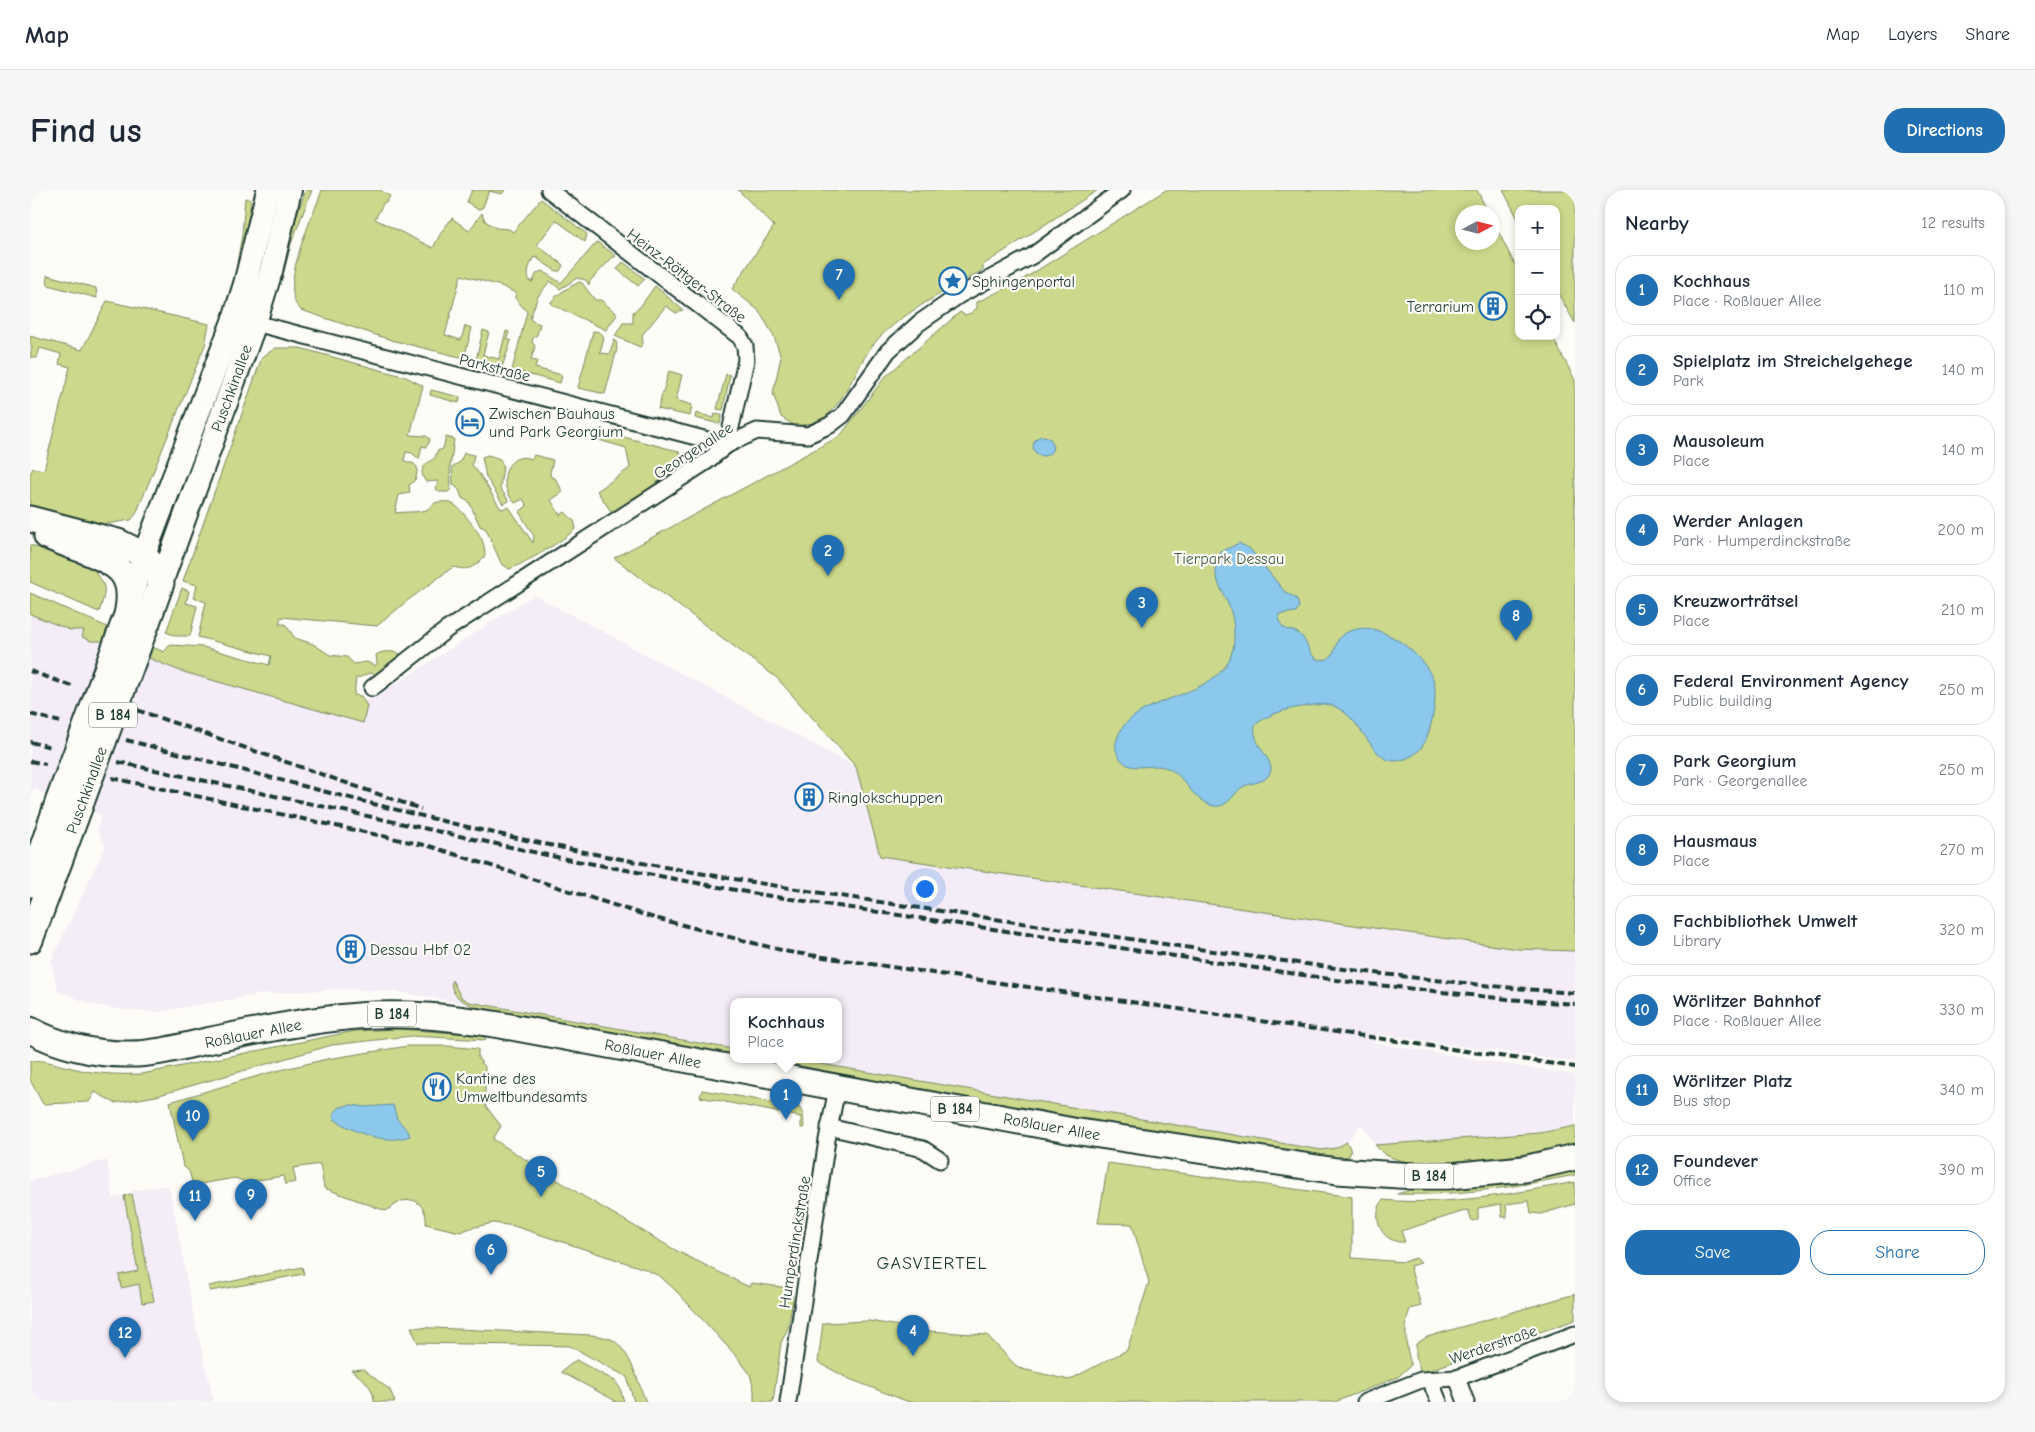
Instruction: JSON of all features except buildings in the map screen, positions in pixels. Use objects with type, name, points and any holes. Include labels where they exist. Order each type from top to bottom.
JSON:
[{"type":"main road","name":"Puschkinallee","points":[[30,940],[69,804],[135,612],[144,555],[234,319],[245,284],[268,190]]},
{"type":"main road","name":"Puschkinallee","points":[[135,612],[161,583],[255,323],[271,272],[290,190]]},
{"type":"main road","points":[[30,519],[118,542],[144,555],[157,570],[161,583]]},
{"type":"main road","points":[[30,531],[110,562],[122,572],[130,590],[135,612]]},
{"type":"main road","name":"Puschkinallee","points":[[30,884],[69,804]]},
{"type":"main road","name":"Roßlauer Allee","points":[[30,1030],[77,1047],[117,1054],[139,1054],[284,1025],[366,1015],[415,1014],[460,1018],[500,1025],[837,1088],[1110,1136],[1365,1174],[1414,1176],[1493,1173],[1575,1157]]},
{"type":"street","name":"Heinz-Röttger-Straße","points":[[549,190],[740,337],[745,346],[746,360],[727,445]]},
{"type":"street","name":"Georgenallee","points":[[372,688],[446,630],[706,462],[727,445],[757,431],[808,435],[830,425],[843,415],[888,351],[918,323],[958,296],[1032,256],[1122,190]]},
{"type":"street","name":"Parkstraße","points":[[255,323],[727,445]]},
{"type":"street","name":"Humperdinckstraße","points":[[788,1402],[829,1127],[837,1088]]},
{"type":"street","points":[[829,1127],[923,1149],[940,1160]]},
{"type":"street","name":"Werderstraße","points":[[1365,1402],[1421,1380],[1456,1378],[1575,1334]]},
{"type":"street","points":[[1456,1378],[1466,1402]]},
{"type":"street","points":[[1430,1380],[1439,1402]]},
{"type":"shaded area","points":[[30,593],[175,657],[360,704],[383,692],[534,595],[856,767],[880,856],[1518,949],[1575,951],[1575,1062],[1376,1034],[1374,1043],[1575,1075],[1575,1126],[1540,1133],[1375,1145],[1362,1124],[1347,1142],[1336,1148],[1321,1150],[811,1063],[842,1063],[842,998],[730,998],[730,1048],[399,992],[341,989],[263,994],[155,1012],[117,1009],[91,1004],[58,991],[51,961],[105,847],[97,829],[102,815],[33,789],[30,797]]},
{"type":"shaded area","points":[[107,1160],[113,1198],[132,1194],[132,1191],[167,1185],[170,1190],[194,1318],[214,1402],[30,1402],[30,1181]]},
{"type":"green space","points":[[306,190],[312,190],[291,244],[282,279],[278,278],[286,243]]},
{"type":"green space","points":[[322,190],[380,190],[390,196],[386,203],[384,202],[375,219],[433,248],[452,218],[469,231],[482,213],[485,221],[496,228],[509,229],[513,232],[541,199],[587,234],[585,242],[556,220],[537,245],[563,265],[560,271],[556,271],[538,259],[538,257],[533,258],[528,273],[530,282],[533,281],[537,273],[542,271],[561,283],[597,242],[616,256],[590,281],[589,285],[586,280],[577,278],[560,289],[550,281],[538,296],[530,318],[532,321],[540,324],[537,335],[533,338],[532,342],[535,346],[531,360],[537,361],[535,368],[562,375],[560,383],[512,370],[527,312],[515,298],[516,293],[501,286],[461,275],[445,335],[461,340],[465,326],[472,328],[464,358],[391,340],[301,310],[294,300],[295,270],[305,234]]},
{"type":"green space","points":[[472,190],[505,190],[502,194],[489,191],[483,207],[478,210],[467,202]]},
{"type":"green space","points":[[738,190],[1098,190],[983,265],[983,270],[928,301],[901,319],[878,339],[871,348],[833,410],[818,421],[795,426],[781,417],[773,393],[781,357],[773,334],[758,310],[732,289],[774,226]]},
{"type":"green space","name":"Tierpark Dessau","points":[[1166,190],[1477,190],[1484,205],[1455,205],[1455,250],[1500,250],[1500,235],[1515,265],[1515,340],[1554,340],[1575,380],[1575,951],[1518,949],[880,856],[856,767],[777,678],[614,558],[840,436],[885,377],[960,312],[965,315],[971,313],[977,308],[977,302],[1017,283]]},
{"type":"green space","points":[[1503,190],[1575,190],[1575,323],[1560,297],[1560,205],[1515,205],[1515,213]]},
{"type":"green space","points":[[245,198],[251,200],[242,264],[237,263],[242,235]]},
{"type":"green space","points":[[623,262],[645,279],[638,286],[617,269]]},
{"type":"green space","points":[[47,275],[96,288],[97,298],[48,285]]},
{"type":"green space","points":[[579,282],[582,283],[595,300],[601,300],[617,315],[606,330],[551,304],[560,293]]},
{"type":"green space","points":[[655,286],[683,310],[676,313],[666,306],[642,335],[643,344],[640,347],[615,336],[623,323],[633,323],[633,312],[640,307]]},
{"type":"green space","points":[[107,301],[209,324],[205,345],[136,514],[131,520],[93,526],[30,511],[30,474],[33,468],[44,470],[70,367],[59,364],[61,354],[40,348],[37,358],[30,357],[32,346],[30,345],[30,336],[82,350]]},
{"type":"green space","points":[[483,330],[489,332],[483,355],[499,359],[506,331],[509,332],[507,338],[511,341],[502,367],[476,360]]},
{"type":"green space","points":[[593,331],[600,332],[604,337],[600,353],[610,354],[614,340],[616,341],[617,349],[605,394],[578,388]]},
{"type":"green space","points":[[276,348],[300,348],[406,377],[423,386],[410,435],[426,436],[430,439],[426,447],[422,446],[419,459],[412,453],[406,452],[404,460],[408,463],[413,463],[417,467],[417,475],[409,485],[410,493],[399,495],[395,513],[424,511],[435,503],[447,502],[457,507],[472,524],[480,535],[484,547],[485,556],[474,566],[463,569],[453,567],[377,626],[281,617],[279,624],[285,624],[295,638],[313,644],[330,655],[347,657],[354,664],[367,662],[375,666],[377,663],[376,655],[383,652],[394,652],[406,656],[379,676],[369,673],[356,678],[354,695],[361,696],[367,706],[363,723],[180,671],[122,647],[101,641],[91,641],[82,637],[84,630],[70,630],[30,614],[30,593],[164,652],[170,645],[203,647],[269,665],[271,656],[198,637],[206,602],[194,598],[197,585],[183,581],[262,357]]},
{"type":"green space","points":[[225,366],[231,368],[170,530],[161,547],[157,549]]},
{"type":"green space","points":[[669,371],[682,375],[676,400],[692,405],[690,416],[658,409]]},
{"type":"green space","points":[[726,374],[730,375],[723,410],[717,409]]},
{"type":"green space","points":[[431,390],[460,397],[459,403],[430,395]]},
{"type":"green space","points":[[696,413],[714,418],[715,414],[722,415],[720,424],[695,418]]},
{"type":"green space","points":[[600,431],[678,451],[682,456],[682,462],[677,473],[618,511],[610,510],[597,491],[630,468],[626,448],[599,440]]},
{"type":"green space","points":[[446,437],[454,439],[450,468],[451,489],[448,492],[439,492],[436,489],[438,481],[426,482],[422,471],[425,465],[435,458],[437,451],[443,449]]},
{"type":"green space","points":[[464,453],[474,455],[472,465],[501,509],[509,507],[533,543],[534,536],[519,512],[527,506],[523,499],[515,503],[509,496],[505,479],[506,472],[512,461],[518,458],[532,459],[534,455],[553,460],[551,477],[555,478],[563,492],[551,500],[560,515],[565,512],[574,521],[576,528],[544,551],[509,569],[501,563],[486,529],[480,526],[469,502],[462,498],[459,490],[453,484],[452,467],[460,462]]},
{"type":"green space","points":[[488,455],[500,459],[503,466],[500,488],[509,501],[503,504],[486,477],[482,457]]},
{"type":"green space","points":[[30,545],[87,564],[98,570],[96,574],[104,587],[99,612],[30,582]]},
{"type":"green space","points":[[182,588],[189,591],[186,603],[197,606],[190,636],[176,636],[166,632]]},
{"type":"green space","points":[[452,980],[461,997],[469,1002],[730,1048],[730,1054],[478,1008],[455,995]]},
{"type":"green space","points":[[399,1029],[484,1035],[486,1040],[411,1036],[332,1045],[156,1096],[115,1103],[95,1092],[89,1102],[43,1104],[30,1080],[30,1061],[46,1062],[98,1073],[142,1074],[355,1031]]},
{"type":"green space","points":[[408,1046],[448,1046],[478,1049],[478,1058],[485,1067],[485,1105],[501,1126],[493,1139],[583,1196],[677,1251],[749,1287],[751,1283],[790,1288],[793,1299],[788,1328],[781,1343],[773,1402],[754,1402],[754,1390],[750,1374],[738,1358],[677,1292],[661,1277],[645,1269],[514,1226],[493,1223],[460,1232],[426,1224],[424,1210],[413,1200],[401,1201],[386,1211],[324,1188],[320,1164],[293,1168],[296,1182],[285,1184],[283,1176],[246,1182],[235,1178],[200,1184],[195,1192],[189,1171],[183,1166],[170,1102],[268,1073],[327,1059]]},
{"type":"green space","points":[[775,1063],[815,1063],[1321,1150],[1336,1148],[1347,1142],[1351,1151],[1349,1156],[1336,1158],[1062,1116]]},
{"type":"green space","points":[[702,1090],[799,1107],[803,1114],[804,1128],[801,1128],[801,1117],[700,1097]]},
{"type":"green space","points":[[1575,1126],[1575,1144],[1479,1161],[1425,1163],[1403,1161],[1386,1155],[1375,1145],[1540,1133]]},
{"type":"green space","points":[[1108,1163],[1352,1197],[1352,1258],[1404,1262],[1416,1258],[1421,1263],[1410,1266],[1421,1306],[1410,1309],[1406,1323],[1411,1365],[1398,1377],[1335,1402],[909,1402],[847,1378],[818,1362],[823,1323],[869,1321],[929,1331],[987,1335],[1018,1368],[1069,1380],[1127,1350],[1149,1282],[1132,1224],[1098,1223]]},
{"type":"green space","points":[[1575,1170],[1575,1175],[1509,1187],[1443,1194],[1397,1194],[1414,1189],[1488,1186]]},
{"type":"green space","points":[[1575,1182],[1575,1204],[1541,1214],[1531,1213],[1529,1201],[1506,1204],[1507,1217],[1502,1217],[1501,1204],[1478,1208],[1478,1219],[1472,1221],[1468,1210],[1401,1231],[1405,1242],[1397,1242],[1390,1239],[1380,1228],[1378,1222],[1379,1207],[1383,1200],[1431,1201],[1479,1198]]},
{"type":"green space","points":[[132,1194],[154,1301],[142,1303],[139,1284],[121,1288],[119,1275],[138,1271],[124,1196]]},
{"type":"green space","points":[[302,1267],[304,1274],[210,1291],[209,1286]]},
{"type":"green space","points":[[1575,1294],[1575,1320],[1421,1373],[1416,1359],[1416,1344],[1427,1337]]},
{"type":"green space","points":[[411,1327],[592,1335],[609,1338],[618,1344],[629,1359],[646,1402],[634,1402],[627,1377],[570,1346],[418,1343]]},
{"type":"green space","points":[[576,1360],[615,1381],[620,1388],[624,1402],[614,1402],[614,1400],[561,1372]]},
{"type":"green space","points":[[363,1369],[390,1390],[395,1402],[374,1402],[374,1396],[370,1387],[351,1370]]},
{"type":"water","points":[[1043,436],[1050,439],[1053,446],[1050,453],[1043,456],[1036,453],[1033,446],[1036,439]]},
{"type":"water","points":[[1239,543],[1250,549],[1284,591],[1297,599],[1299,607],[1296,612],[1279,614],[1281,625],[1299,634],[1316,659],[1322,660],[1332,656],[1338,640],[1345,633],[1355,629],[1367,628],[1385,633],[1402,643],[1423,663],[1433,679],[1435,694],[1433,715],[1428,735],[1416,753],[1409,758],[1397,761],[1385,759],[1377,752],[1346,713],[1335,707],[1323,704],[1279,712],[1255,725],[1257,741],[1268,760],[1271,771],[1265,779],[1241,788],[1223,805],[1214,806],[1199,799],[1171,770],[1158,766],[1134,767],[1123,762],[1116,750],[1116,742],[1124,726],[1138,714],[1155,705],[1211,680],[1225,667],[1233,649],[1233,625],[1231,612],[1218,582],[1215,567],[1221,552]]},
{"type":"water","points":[[352,1105],[365,1107],[393,1105],[397,1119],[410,1136],[391,1139],[371,1136],[351,1129],[334,1119],[333,1115],[339,1108]]},
{"type":"railway","points":[[30,671],[72,686]]},
{"type":"railway","points":[[137,710],[421,809]]},
{"type":"railway","points":[[30,714],[60,722]]},
{"type":"railway","points":[[126,740],[454,824],[630,861],[893,904],[1272,959],[1453,982],[1575,993]]},
{"type":"railway","points":[[30,742],[51,747]]},
{"type":"railway","points":[[30,761],[46,764]]},
{"type":"railway","points":[[118,762],[561,858],[757,894],[1350,982],[1507,999],[1575,1004]]},
{"type":"railway","points":[[112,778],[429,846],[651,917],[789,952],[1575,1067]]},
{"type":"place","name":"Sphingenportal","points":[[953,281]]},
{"type":"place","name":"Park Georgium","points":[[839,300]]},
{"type":"place","name":"Terrarium","points":[[1493,306]]},
{"type":"place","name":"Zwischen Bauhaus und Park Georgium","points":[[470,422]]},
{"type":"place","name":"Spielplatz im Streichelgehege","points":[[828,576]]},
{"type":"place","name":"Mausoleum","points":[[1142,628]]},
{"type":"place","name":"Hausmaus","points":[[1516,641]]},
{"type":"place","name":"Ringlokschuppen","points":[[809,797]]},
{"type":"place","name":"Dessau Hbf 02","points":[[351,949]]},
{"type":"place","name":"Kantine des Umweltbundesamts","points":[[437,1087]]},
{"type":"place","name":"Kochhaus","points":[[786,1120]]},
{"type":"place","name":"Wörlitzer Bahnhof","points":[[193,1141]]},
{"type":"place","name":"Kreuzworträtsel","points":[[541,1197]]},
{"type":"place","name":"Fachbibliothek Umwelt","points":[[251,1220]]},
{"type":"place","name":"Wörlitzer Platz","points":[[195,1221]]},
{"type":"place","name":"Federal Environment Agency","points":[[491,1275]]},
{"type":"place","name":"Werder Anlagen","points":[[913,1356]]},
{"type":"place","name":"Foundever","points":[[125,1358]]},
{"type":"district","name":"GASVIERTEL","points":[[932,1263]]}]
